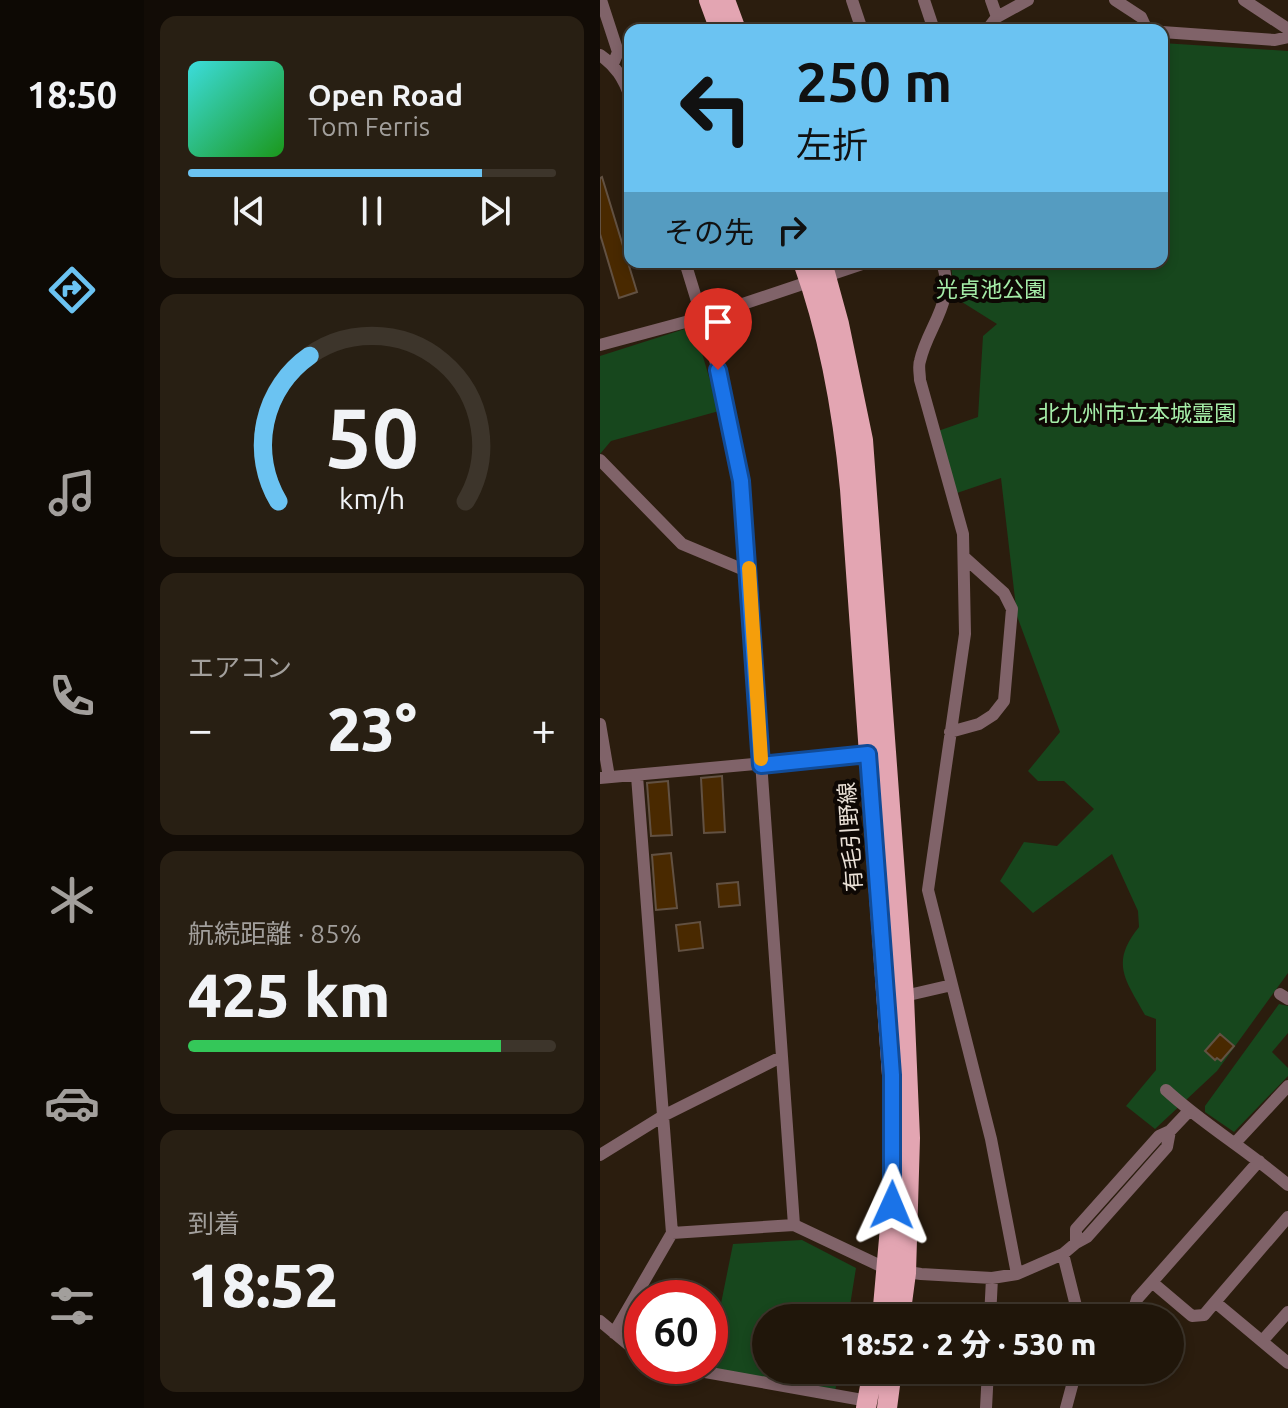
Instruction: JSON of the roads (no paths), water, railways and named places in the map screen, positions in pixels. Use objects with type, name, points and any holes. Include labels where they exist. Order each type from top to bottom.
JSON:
[{"type":"main road","points":[[709,0],[718,24]]},
{"type":"main road","points":[[725,0],[734,24]]},
{"type":"main road","name":"有毛引野線","points":[[820,273],[823,329],[846,441],[877,753],[895,998],[892,1205],[899,1304]]},
{"type":"main road","name":"有毛引野線","points":[[886,1304],[896,1271]]},
{"type":"main road","points":[[873,1384],[874,1406]]},
{"type":"main road","points":[[874,1406],[885,1384]]},
{"type":"street","points":[[601,0],[618,52],[613,64]]},
{"type":"street","points":[[852,0],[860,24]]},
{"type":"street","points":[[924,0],[932,24]]},
{"type":"street","points":[[991,0],[997,17]]},
{"type":"street","points":[[992,24],[997,17],[1028,0]]},
{"type":"street","points":[[1115,0],[1141,17],[1144,24]]},
{"type":"street","points":[[1244,0],[1288,29]]},
{"type":"street","points":[[1168,32],[1275,40],[1288,37]]},
{"type":"street","points":[[600,55],[613,64],[624,80]]},
{"type":"street","points":[[687,268],[726,396],[741,481],[794,1225]]},
{"type":"street","points":[[600,345],[704,317],[820,273],[842,268]]},
{"type":"street","points":[[944,268],[944,305],[919,361],[920,380],[963,534],[965,634],[928,890],[991,1139],[1017,1274]]},
{"type":"street","points":[[600,460],[682,544],[749,572]]},
{"type":"street","points":[[950,732],[979,724],[993,715],[1004,701],[1012,609],[1004,593],[964,557]]},
{"type":"street","points":[[600,724],[605,778],[877,753]]},
{"type":"street","points":[[614,1333],[672,1233],[637,776]]},
{"type":"street","points":[[895,998],[952,985]]},
{"type":"street","points":[[600,1155],[663,1116],[781,1057]]},
{"type":"street","points":[[1235,1143],[1288,1086]]},
{"type":"street","points":[[1166,1090],[1189,1111],[1288,1185]]},
{"type":"street","points":[[672,1233],[794,1225],[896,1271],[992,1278],[1017,1274],[1063,1254],[1076,1243],[1076,1229],[1159,1136],[1170,1131],[1189,1111]]},
{"type":"street","points":[[1135,1304],[1259,1161]]},
{"type":"street","points":[[1153,1283],[1192,1316],[1204,1315],[1288,1217]]},
{"type":"street","points":[[1063,1254],[1076,1304]]},
{"type":"street","points":[[991,1304],[992,1278]]},
{"type":"street","points":[[1215,1302],[1288,1363]]},
{"type":"street","points":[[1263,1340],[1288,1312]]},
{"type":"street","points":[[600,1321],[624,1341]]},
{"type":"street","points":[[728,1377],[874,1406]]},
{"type":"street","points":[[986,1408],[987,1384]]},
{"type":"street","points":[[1066,1408],[1072,1384]]},
{"type":"park label","name":"光貞池公園","points":[[991,289]]},
{"type":"park label","name":"北九州市立本城霊園","points":[[1137,413]]}]
